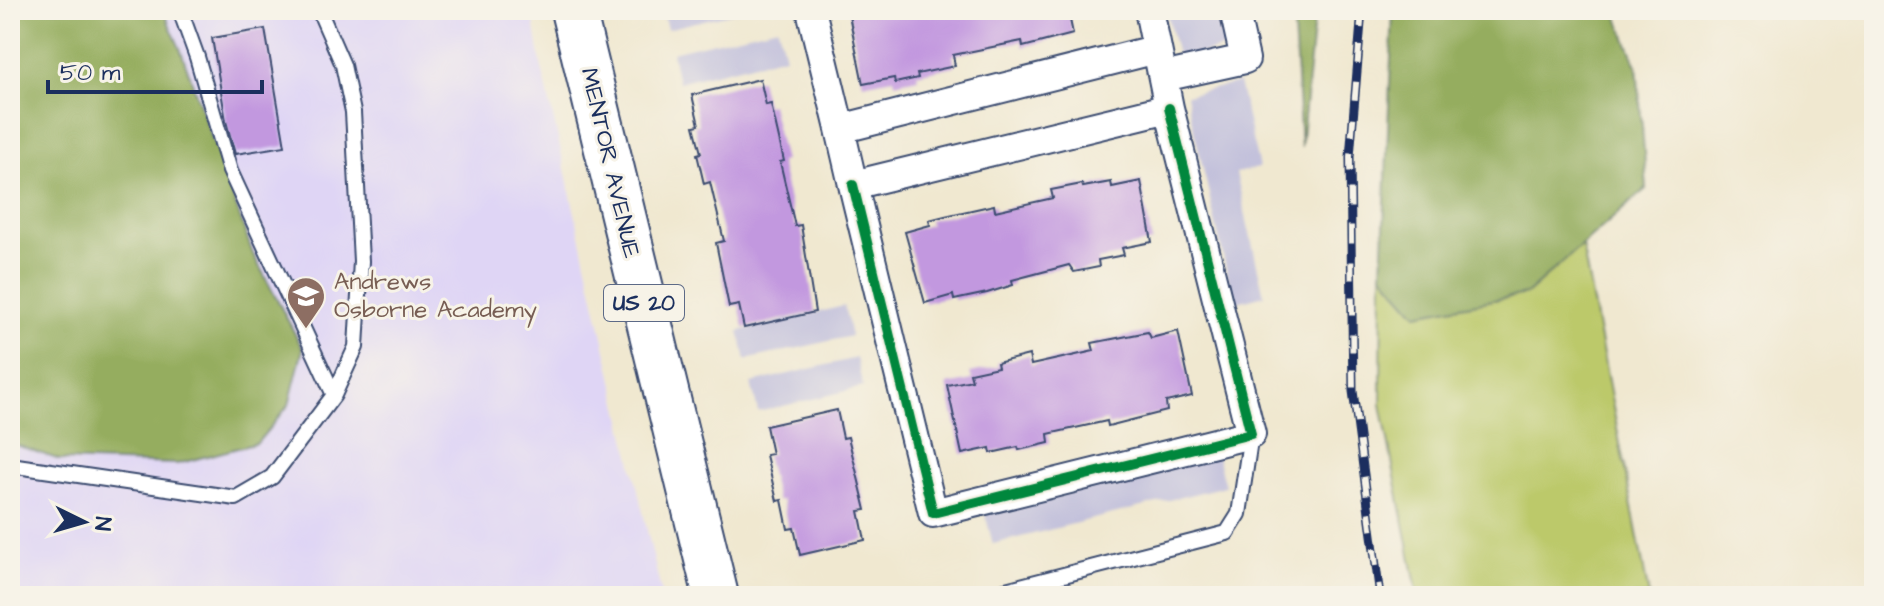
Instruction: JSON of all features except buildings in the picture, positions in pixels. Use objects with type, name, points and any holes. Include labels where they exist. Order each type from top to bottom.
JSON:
[{"type":"main road","name":"MENTOR AVENUE","points":[[573,10],[716,596]]},
{"type":"street","points":[[811,10],[933,513],[1251,434],[1169,108],[1149,10]]},
{"type":"street","points":[[1163,77],[1245,59],[1234,10]]},
{"type":"street","points":[[840,129],[1157,49]]},
{"type":"street","points":[[853,185],[1169,108]]},
{"type":"lane","points":[[180,10],[230,171],[334,395]]},
{"type":"lane","points":[[10,465],[236,498],[272,477],[334,395],[356,347],[361,261],[353,112],[343,65],[319,10]]},
{"type":"lane","points":[[982,596],[1227,533],[1239,514],[1251,434]]},
{"type":"shaded area","name":"Andrews Osborne Academy","points":[[10,10],[532,10],[541,64],[662,596],[10,596]]},
{"type":"shaded area","points":[[662,10],[746,10],[667,29]]},
{"type":"shaded area","points":[[1166,10],[1223,10],[1231,46],[1178,59]]},
{"type":"shaded area","points":[[778,27],[785,56],[678,82],[672,52]]},
{"type":"shaded area","points":[[1239,83],[1259,168],[1236,173],[1264,295],[1234,303],[1186,95]]},
{"type":"shaded area","points":[[844,306],[851,336],[746,360],[739,331]]},
{"type":"shaded area","points":[[856,358],[863,387],[758,412],[751,383]]},
{"type":"shaded area","points":[[1217,456],[1225,486],[993,544],[985,514]]},
{"type":"green space","points":[[10,10],[163,10],[180,48],[253,254],[303,349],[289,405],[257,443],[177,464],[60,460],[10,443]]},
{"type":"green space","points":[[1293,10],[1315,10],[1301,147]]},
{"type":"green space","points":[[1393,10],[1615,10],[1637,66],[1647,188],[1526,294],[1417,314],[1382,274]]},
{"type":"green space","points":[[1582,245],[1649,596],[1418,596],[1381,404],[1382,274],[1417,314],[1526,294]]},
{"type":"railway","points":[[1362,10],[1350,157],[1353,391],[1380,596]]},
{"type":"cycle path","points":[[853,185],[933,513],[1251,434],[1169,108]]},
{"type":"place","name":"Andrews Osborne Academy","points":[[306,330]]}]
